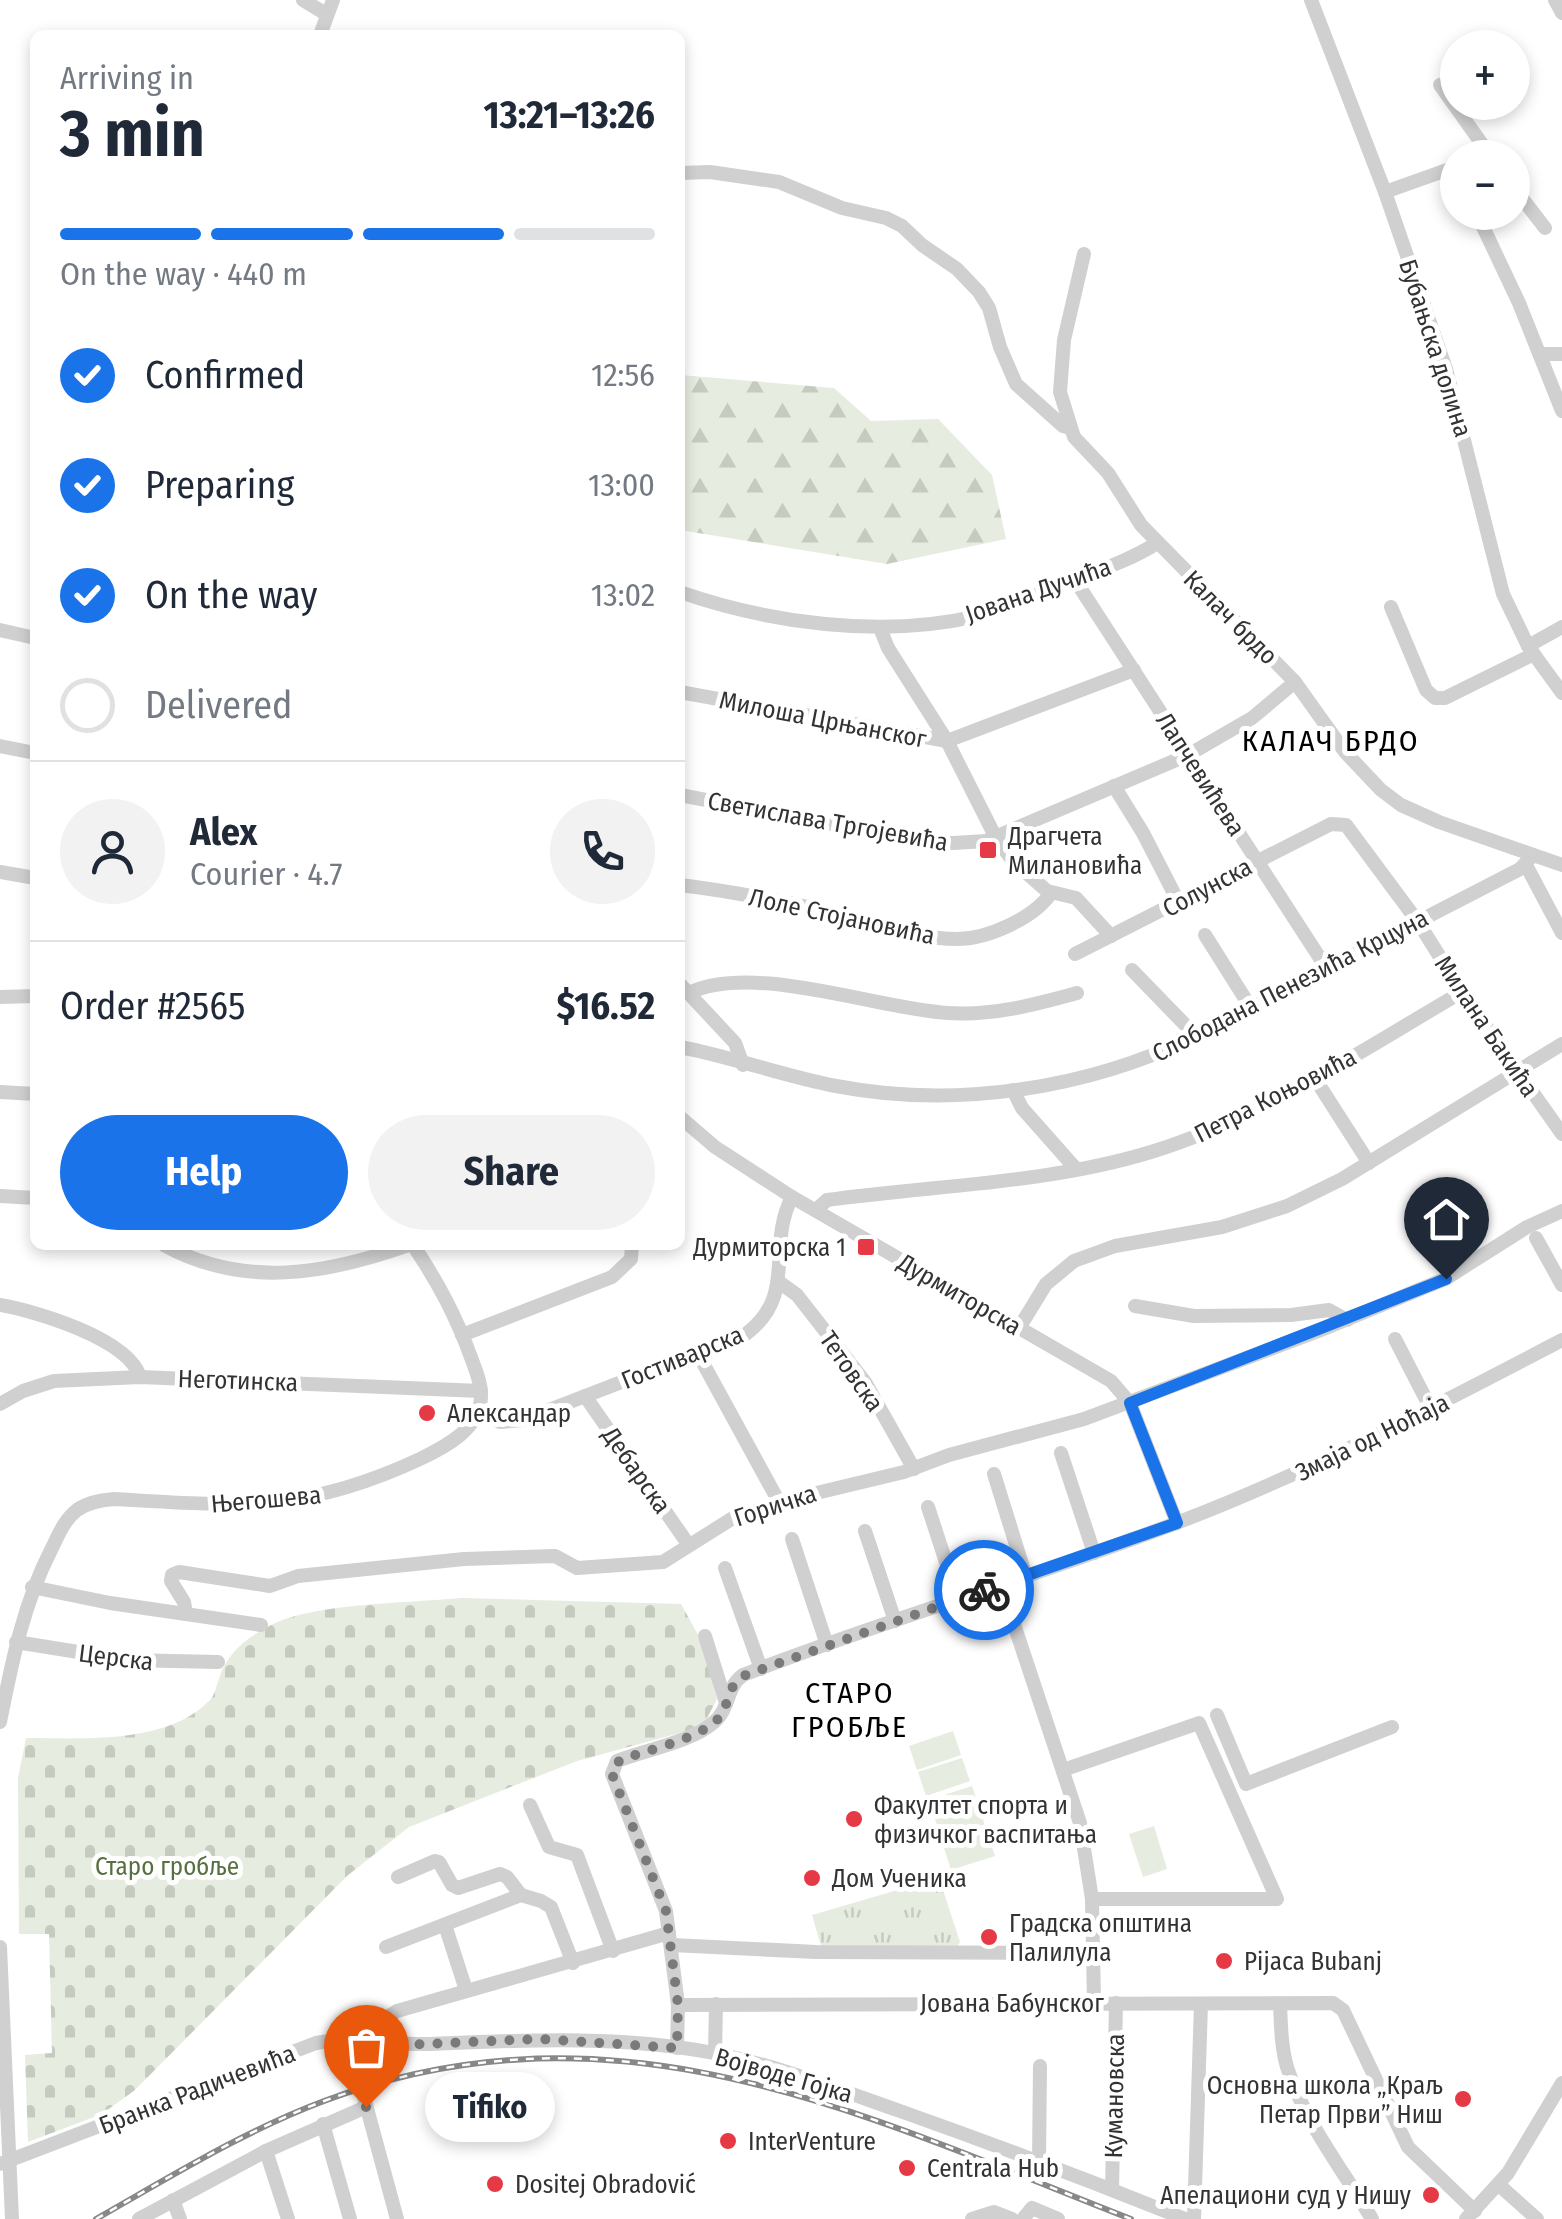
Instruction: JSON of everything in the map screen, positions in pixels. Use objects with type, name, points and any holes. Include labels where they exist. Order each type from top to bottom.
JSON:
[{"type":"street","points":[[303,0],[329,7]]},
{"type":"street","name":"Бубањска долина","points":[[1311,0],[1385,192],[1446,368],[1503,594],[1531,650],[1562,693]]},
{"type":"street","points":[[1556,0],[1562,14]]},
{"type":"street","points":[[685,173],[710,172],[779,182],[842,208],[886,218],[902,226],[922,246],[957,269],[979,292],[989,308],[1016,384],[1070,428]]},
{"type":"street","points":[[1385,192],[1440,174]]},
{"type":"street","points":[[1530,208],[1545,228]]},
{"type":"street","points":[[1484,230],[1562,411]]},
{"type":"street","name":"Калач брдо","points":[[1084,254],[1071,303],[1060,377],[1070,428],[1078,443],[1108,473],[1140,525],[1294,682],[1355,764],[1391,798],[1529,860],[1562,865]]},
{"type":"street","points":[[1540,354],[1562,354]]},
{"type":"street","name":"Јована Дучића","points":[[685,593],[757,614],[880,628],[973,616],[1075,580],[1157,543]]},
{"type":"street","name":"Лапчевићева","points":[[1075,580],[1327,969]]},
{"type":"street","points":[[1391,607],[1426,690],[1434,698],[1445,698],[1531,650],[1562,626]]},
{"type":"street","points":[[880,628],[888,648],[946,741],[996,838],[1020,869],[1050,893],[1076,898],[1111,936]]},
{"type":"street","points":[[0,630],[30,637]]},
{"type":"street","name":"Милоша Црњанског","points":[[685,693],[946,741],[1134,670]]},
{"type":"street","name":"Светислава Тргојевића","points":[[685,796],[937,844],[967,844],[996,838],[1188,755],[1252,718],[1294,682]]},
{"type":"street","points":[[0,746],[30,752]]},
{"type":"street","points":[[1114,786],[1178,903]]},
{"type":"street","name":"Солунска","points":[[1075,954],[1257,860],[1340,823]]},
{"type":"street","name":"Милана Бакића","points":[[1340,823],[1351,828],[1562,1134]]},
{"type":"street","points":[[1529,860],[1562,933]]},
{"type":"street","name":"Слободана Пенезића Крцуна","points":[[685,1048],[840,1087],[896,1094],[940,1096],[1014,1090],[1102,1072],[1196,1036],[1529,860]]},
{"type":"street","points":[[0,872],[30,877]]},
{"type":"street","name":"Лоле Стојановића","points":[[685,886],[956,939],[979,936],[1007,924],[1041,905],[1050,893]]},
{"type":"street","points":[[1205,935],[1251,1008]]},
{"type":"street","points":[[1132,970],[1196,1036]]},
{"type":"street","points":[[685,989],[730,984],[808,987],[912,1010],[975,1014],[1024,1007],[1077,993]]},
{"type":"street","points":[[685,990],[735,1043],[743,1065]]},
{"type":"street","name":"Петра Коњовића","points":[[816,1210],[827,1200],[940,1189],[1076,1169],[1182,1142],[1242,1116],[1462,992]]},
{"type":"street","points":[[0,996],[30,996]]},
{"type":"street","points":[[1018,1328],[1046,1284],[1064,1267],[1084,1256],[1115,1246],[1222,1227],[1312,1195],[1562,1044]]},
{"type":"street","points":[[1314,1077],[1369,1163]]},
{"type":"street","points":[[1014,1090],[1022,1108],[1076,1169]]},
{"type":"street","points":[[0,1092],[30,1094]]},
{"type":"street","name":"Дурмиторска","points":[[685,1121],[714,1146],[792,1196],[1102,1374],[1130,1403],[1177,1523]]},
{"type":"street","points":[[0,1196],[30,1198]]},
{"type":"street","name":"Гостиварска","points":[[478,1411],[500,1422],[517,1422],[751,1330],[771,1307],[779,1282],[780,1224],[792,1196]]},
{"type":"street","name":"Горичка","points":[[186,1614],[184,1602],[171,1581],[178,1572],[276,1586],[304,1576],[464,1559],[554,1556],[578,1568],[660,1562],[722,1523],[779,1502],[1025,1437],[1130,1403],[1347,1320],[1446,1279],[1527,1227],[1562,1210]]},
{"type":"street","points":[[1536,1238],[1562,1285]]},
{"type":"street","points":[[176,1250],[217,1267],[289,1274],[350,1264],[395,1250]]},
{"type":"street","points":[[414,1250],[446,1296],[462,1335],[482,1391],[478,1411]]},
{"type":"street","points":[[462,1335],[612,1277],[631,1258],[632,1250]]},
{"type":"street","name":"Тетовска","points":[[779,1282],[797,1295],[864,1382],[914,1468]]},
{"type":"street","points":[[0,1305],[72,1325],[124,1356],[137,1368],[140,1377]]},
{"type":"street","points":[[1135,1306],[1194,1316],[1291,1315],[1329,1310],[1347,1320]]},
{"type":"street","points":[[1396,1339],[1430,1409]]},
{"type":"street","name":"Змаја од Ноћаја","points":[[760,1668],[1177,1523],[1287,1479],[1562,1340]]},
{"type":"street","points":[[698,1354],[779,1502]]},
{"type":"street","name":"Неготинска","points":[[0,1404],[10,1396],[54,1381],[140,1377],[482,1391]]},
{"type":"street","name":"Дебарска","points":[[585,1396],[688,1544]]},
{"type":"street","name":"Његошева","points":[[0,1722],[32,1587],[66,1522],[85,1505],[114,1499],[242,1506],[322,1496],[388,1474],[434,1452],[466,1430],[478,1411]]},
{"type":"street","points":[[1061,1452],[1094,1552]]},
{"type":"street","points":[[994,1474],[1026,1577]]},
{"type":"street","points":[[928,1508],[958,1600]]},
{"type":"street","points":[[865,1531],[894,1621]]},
{"type":"street","points":[[792,1539],[827,1644]]},
{"type":"street","points":[[677,2048],[678,2005],[666,1911],[612,1774],[614,1765],[621,1760],[706,1728],[721,1715],[735,1681],[760,1668],[725,1568]]},
{"type":"street","points":[[1001,1585],[1080,1823],[1092,1899],[1094,2002]]},
{"type":"street","points":[[32,1587],[262,1625]]},
{"type":"street","points":[[704,1636],[726,1704]]},
{"type":"street","name":"Церска","points":[[16,1642],[128,1660],[218,1662]]},
{"type":"street","points":[[0,1645],[11,1665]]},
{"type":"street","points":[[1218,1716],[1246,1784],[1392,1728]]},
{"type":"street","points":[[1063,1770],[1199,1723],[1277,1898],[1092,1899]]},
{"type":"street","points":[[530,1805],[551,1850],[577,1856],[613,1950]]},
{"type":"street","points":[[398,1877],[438,1861],[452,1885],[458,1888],[500,1874],[507,1877],[521,1895],[550,1907],[573,1963]]},
{"type":"street","points":[[386,1948],[521,1895]]},
{"type":"street","points":[[445,1925],[466,1990]]},
{"type":"street","points":[[396,2219],[357,2064],[361,2041],[370,2028],[397,2011],[613,1950],[671,1939],[816,1952],[1092,1953]]},
{"type":"street","points":[[0,1946],[4,2163],[12,2219]]},
{"type":"street","name":"Јована Бабунског","points":[[678,2005],[1333,2002],[1343,2010],[1408,2147],[1471,2215]]},
{"type":"street","name":"Кумановска","points":[[1112,2190],[1116,2003]]},
{"type":"street","points":[[715,2053],[716,2004]]},
{"type":"street","points":[[1194,2219],[1202,2004]]},
{"type":"street","points":[[1280,2004],[1282,2040],[1293,2082],[1372,2219]]},
{"type":"street","name":"Војводе Гојка","points":[[361,2041],[401,2045],[540,2039],[715,2053],[811,2079],[1185,2219]]},
{"type":"street","name":"Бранка Радичевића","points":[[4,2163],[316,2043],[361,2041]]},
{"type":"street","points":[[1038,2162],[1040,2066]]},
{"type":"street","points":[[1471,2215],[1499,2185],[1562,2083]]},
{"type":"street","points":[[140,2219],[266,2150],[366,2107]]},
{"type":"street","points":[[323,2124],[350,2219]]},
{"type":"street","points":[[266,2150],[288,2219]]},
{"type":"street","points":[[1499,2185],[1537,2219]]},
{"type":"street","points":[[174,2200],[180,2219]]},
{"type":"street","points":[[1024,2219],[1032,2208],[1058,2219]]},
{"type":"street","points":[[972,2219],[994,2212],[1012,2219]]},
{"type":"green space","points":[[685,375],[834,388],[871,421],[938,419],[992,475],[1006,539],[887,564],[685,531]]},
{"type":"green space","name":"Старо гробље","points":[[461,1598],[681,1604],[702,1642],[717,1699],[706,1720],[687,1731],[577,1761],[409,1827],[347,1876],[135,2090],[102,2114],[28,2142],[25,2055],[52,2053],[49,1934],[19,1934],[18,1778],[26,1738],[123,1736],[171,1725],[210,1700],[222,1670],[239,1647],[262,1630],[289,1618],[337,1608]]},
{"type":"green space","points":[[953,1731],[961,1755],[917,1770],[909,1746]]},
{"type":"green space","points":[[962,1758],[970,1781],[926,1796],[918,1772]]},
{"type":"green space","points":[[972,1786],[995,1856],[951,1870],[929,1800]]},
{"type":"green space","points":[[1154,1826],[1167,1869],[1143,1877],[1129,1834]]},
{"type":"green space","points":[[939,1878],[960,1942],[956,1948],[821,1946],[812,1915]]},
{"type":"railway","points":[[96,2219],[236,2140],[324,2101],[432,2070],[536,2059],[637,2063],[736,2080],[835,2107],[933,2141],[1131,2219]]},
{"type":"way so far","points":[[366,2107],[357,2064],[361,2041],[401,2045],[540,2039],[677,2048],[678,2005],[666,1911],[612,1774],[614,1765],[713,1724],[724,1710],[733,1684],[743,1676],[984,1590]]},
{"type":"place","name":"Драгчета Милановића","points":[[988,850]]},
{"type":"place","name":"Дурмиторска 1","points":[[866,1247]]},
{"type":"place","name":"Александар","points":[[427,1413]]},
{"type":"place","name":"Факултет спорта и физичког васпитања","points":[[854,1819]]},
{"type":"place","name":"Дом Ученика","points":[[812,1878]]},
{"type":"place","name":"Градска општина Палилула","points":[[989,1937]]},
{"type":"place","name":"Pijaca Bubanj","points":[[1224,1961]]},
{"type":"place","name":"Основна школа „Краљ Петар Први” Ниш","points":[[1463,2099]]},
{"type":"place","name":"Tifiko","points":[[366,2107]]},
{"type":"place","name":"InterVenture","points":[[728,2141]]},
{"type":"place","name":"Centrala Hub","points":[[907,2168]]},
{"type":"place","name":"Dositej Obradović","points":[[495,2184]]},
{"type":"place","name":"Апелациони суд у Нишу","points":[[1431,2195]]},
{"type":"district","name":"КАЛАЧ БРДО","points":[[1331,741]]},
{"type":"district","name":"СТАРО ГРОБЉЕ","points":[[850,1710]]},
{"type":"route","points":[[984,1590],[1177,1523],[1130,1403],[1446,1279]]}]
